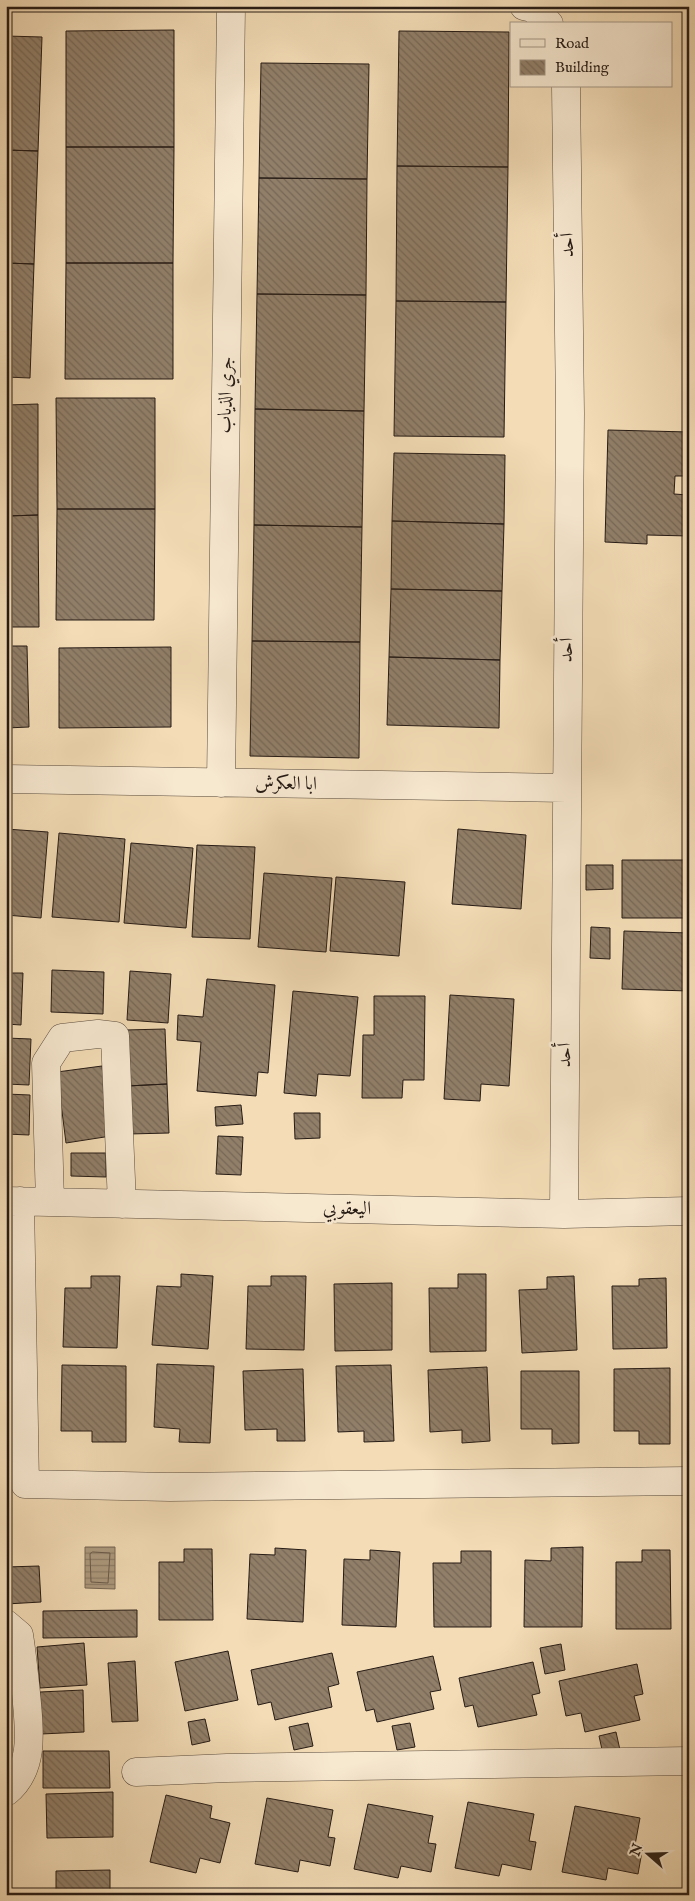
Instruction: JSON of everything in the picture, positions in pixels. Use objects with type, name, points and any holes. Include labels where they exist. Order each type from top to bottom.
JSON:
[{"type":"street","name":"جري الذياب","points":[[221,783],[231,6]]},
{"type":"street","points":[[524,6],[533,8],[547,22]]},
{"type":"street","name":"أحد","points":[[564,1214],[570,423],[566,88]]},
{"type":"street","name":"ابا العكرش","points":[[6,779],[566,788]]},
{"type":"street","points":[[50,1202],[46,1063],[62,1038],[98,1034],[115,1036],[122,1204]]},
{"type":"street","points":[[13,1201],[25,1484],[170,1487],[689,1480]]},
{"type":"street","name":"اليعقوبي","points":[[13,1201],[564,1214],[689,1211]]},
{"type":"street","points":[[6,1624],[19,1635],[30,1739],[25,1764],[16,1784],[6,1792]]},
{"type":"street","points":[[136,1772],[227,1768],[689,1761]]},
{"type":"water","points":[[85,1547],[115,1547],[115,1589],[85,1588]]},
{"type":"building","points":[[174,30],[174,147],[66,147],[66,31]]},
{"type":"building","points":[[399,31],[509,32],[508,167],[397,166]]},
{"type":"building","points":[[6,36],[42,37],[38,151],[6,150]]},
{"type":"building","points":[[261,63],[369,64],[367,179],[259,178]]},
{"type":"building","points":[[66,147],[174,147],[173,263],[66,263]]},
{"type":"building","points":[[6,150],[38,151],[34,264],[6,263]]},
{"type":"building","points":[[397,166],[508,167],[506,302],[396,301]]},
{"type":"building","points":[[259,178],[367,179],[366,295],[257,294]]},
{"type":"building","points":[[6,263],[34,264],[30,378],[6,377]]},
{"type":"building","points":[[66,263],[173,263],[173,379],[65,379]]},
{"type":"building","points":[[257,294],[366,295],[364,411],[255,409]]},
{"type":"building","points":[[396,301],[506,302],[504,437],[394,436]]},
{"type":"building","points":[[56,398],[155,398],[155,509],[57,509]]},
{"type":"building","points":[[38,404],[38,515],[6,516],[6,405]]},
{"type":"building","points":[[255,409],[364,411],[362,527],[254,525]]},
{"type":"building","points":[[608,430],[689,432],[689,476],[675,476],[674,494],[689,495],[689,536],[647,535],[647,544],[605,542]]},
{"type":"building","points":[[394,453],[505,455],[504,524],[392,521]]},
{"type":"building","points":[[57,509],[155,509],[154,620],[56,620]]},
{"type":"building","points":[[38,515],[39,627],[6,627],[6,516]]},
{"type":"building","points":[[392,521],[504,524],[502,591],[391,589]]},
{"type":"building","points":[[254,525],[362,527],[360,642],[252,641]]},
{"type":"building","points":[[391,589],[502,591],[500,660],[389,657]]},
{"type":"building","points":[[252,641],[360,642],[359,758],[250,756]]},
{"type":"building","points":[[6,646],[27,646],[29,727],[6,728]]},
{"type":"building","points":[[171,647],[171,727],[59,728],[59,648]]},
{"type":"building","points":[[389,657],[500,660],[499,728],[387,725]]},
{"type":"building","points":[[6,829],[48,832],[41,918],[6,915]]},
{"type":"building","points":[[458,829],[526,835],[521,909],[452,904]]},
{"type":"building","points":[[59,833],[125,839],[119,922],[52,917]]},
{"type":"building","points":[[131,843],[193,848],[186,928],[124,923]]},
{"type":"building","points":[[197,845],[255,847],[250,939],[192,937]]},
{"type":"building","points":[[622,860],[689,860],[689,918],[622,918]]},
{"type":"building","points":[[586,865],[613,865],[613,889],[586,890]]},
{"type":"building","points":[[264,873],[332,878],[326,952],[258,947]]},
{"type":"building","points":[[336,877],[405,882],[399,956],[330,951]]},
{"type":"building","points":[[591,927],[610,928],[610,959],[590,958]]},
{"type":"building","points":[[624,931],[689,933],[689,991],[622,989]]},
{"type":"building","points":[[52,970],[104,972],[103,1014],[51,1012]]},
{"type":"building","points":[[130,971],[171,974],[168,1023],[127,1020]]},
{"type":"building","points":[[6,973],[23,973],[21,1025],[6,1024]]},
{"type":"building","points":[[207,979],[275,985],[268,1073],[258,1072],[256,1096],[197,1091],[201,1042],[177,1040],[178,1015],[203,1017]]},
{"type":"building","points":[[293,991],[358,997],[350,1076],[318,1074],[316,1096],[284,1093]]},
{"type":"building","points":[[450,995],[514,999],[509,1086],[481,1084],[480,1101],[444,1099]]},
{"type":"building","points":[[374,996],[425,996],[424,1080],[403,1080],[402,1098],[362,1098],[363,1035],[374,1035]]},
{"type":"building","points":[[165,1029],[167,1084],[127,1086],[125,1030]]},
{"type":"building","points":[[6,1038],[31,1039],[29,1085],[6,1084]]},
{"type":"building","points":[[102,1066],[111,1136],[66,1143],[57,1072]]},
{"type":"building","points":[[167,1084],[169,1133],[129,1134],[127,1086]]},
{"type":"building","points":[[6,1094],[30,1095],[29,1135],[6,1134]]},
{"type":"building","points":[[241,1105],[243,1124],[216,1126],[215,1107]]},
{"type":"building","points":[[294,1113],[320,1113],[320,1138],[295,1139]]},
{"type":"building","points":[[218,1136],[243,1137],[241,1175],[216,1174]]},
{"type":"building","points":[[71,1153],[106,1153],[106,1177],[71,1176]]},
{"type":"building","points":[[181,1274],[213,1276],[208,1349],[152,1345],[157,1286],[181,1287]]},
{"type":"building","points":[[458,1274],[486,1274],[486,1351],[430,1352],[429,1288],[458,1288]]},
{"type":"building","points":[[91,1276],[120,1276],[117,1348],[63,1347],[65,1288],[91,1288]]},
{"type":"building","points":[[271,1276],[306,1276],[304,1350],[246,1349],[248,1286],[271,1286]]},
{"type":"building","points":[[574,1276],[577,1350],[522,1353],[519,1290],[547,1289],[547,1277]]},
{"type":"building","points":[[666,1278],[667,1348],[613,1349],[612,1286],[639,1286],[639,1279]]},
{"type":"building","points":[[392,1283],[392,1350],[335,1351],[334,1284]]},
{"type":"building","points":[[157,1364],[214,1366],[210,1443],[179,1442],[180,1429],[154,1427]]},
{"type":"building","points":[[62,1365],[126,1366],[126,1442],[92,1442],[92,1431],[61,1431]]},
{"type":"building","points":[[391,1365],[394,1441],[364,1442],[364,1431],[338,1432],[336,1366]]},
{"type":"building","points":[[487,1367],[490,1441],[462,1443],[462,1430],[430,1432],[428,1370]]},
{"type":"building","points":[[670,1368],[670,1444],[639,1444],[639,1431],[614,1431],[614,1369]]},
{"type":"building","points":[[303,1369],[305,1441],[277,1441],[277,1429],[245,1430],[243,1371]]},
{"type":"building","points":[[521,1371],[579,1371],[579,1443],[552,1444],[552,1429],[521,1429]]},
{"type":"building","points":[[583,1547],[582,1627],[524,1627],[525,1560],[551,1561],[551,1548]]},
{"type":"building","points":[[275,1548],[306,1550],[303,1622],[247,1619],[250,1554],[275,1555]]},
{"type":"building","points":[[184,1549],[212,1549],[213,1620],[159,1620],[159,1562],[184,1562]]},
{"type":"building","points":[[370,1550],[400,1552],[396,1627],[342,1625],[344,1559],[370,1560]]},
{"type":"building","points":[[642,1550],[670,1550],[671,1629],[616,1629],[616,1562],[642,1562]]},
{"type":"building","points":[[461,1551],[491,1551],[491,1627],[434,1627],[433,1563],[461,1563]]},
{"type":"building","points":[[39,1566],[41,1602],[6,1604],[6,1567]]},
{"type":"building","points":[[137,1610],[137,1637],[43,1638],[43,1611]]},
{"type":"building","points":[[84,1643],[87,1685],[40,1688],[37,1647]]},
{"type":"building","points":[[561,1644],[565,1670],[545,1674],[540,1648]]},
{"type":"building","points":[[228,1651],[238,1700],[185,1711],[175,1662]]},
{"type":"building","points":[[332,1653],[339,1684],[328,1687],[332,1707],[275,1720],[271,1702],[258,1705],[251,1670]]},
{"type":"building","points":[[433,1656],[441,1690],[430,1692],[434,1709],[377,1722],[374,1709],[366,1711],[357,1672]]},
{"type":"building","points":[[135,1661],[138,1721],[112,1722],[108,1663]]},
{"type":"building","points":[[533,1662],[540,1693],[532,1695],[537,1715],[478,1727],[473,1705],[465,1707],[459,1678]]},
{"type":"building","points":[[637,1664],[643,1694],[634,1696],[640,1720],[585,1732],[581,1713],[566,1716],[559,1681]]},
{"type":"building","points":[[83,1690],[84,1732],[41,1734],[40,1692]]},
{"type":"building","points":[[205,1719],[210,1741],[192,1745],[188,1722]]},
{"type":"building","points":[[308,1723],[313,1746],[294,1750],[289,1727]]},
{"type":"building","points":[[410,1723],[415,1747],[397,1750],[392,1726]]},
{"type":"building","points":[[616,1732],[620,1750],[603,1754],[599,1736]]},
{"type":"building","points":[[43,1751],[109,1751],[110,1788],[43,1788]]},
{"type":"building","points":[[113,1792],[113,1837],[47,1838],[46,1794]]},
{"type":"building","points":[[166,1795],[212,1806],[210,1818],[230,1823],[220,1863],[200,1858],[196,1873],[150,1862]]},
{"type":"building","points":[[267,1798],[333,1810],[328,1837],[335,1838],[330,1866],[300,1860],[298,1872],[255,1864]]},
{"type":"building","points":[[468,1802],[534,1814],[529,1841],[536,1842],[531,1870],[502,1864],[499,1876],[455,1868]]},
{"type":"building","points":[[368,1804],[433,1816],[428,1843],[436,1844],[431,1872],[401,1866],[398,1878],[354,1869]]},
{"type":"building","points":[[575,1806],[640,1818],[635,1845],[643,1846],[638,1874],[608,1868],[606,1880],[562,1872]]},
{"type":"building","points":[[6,1829],[10,1829],[10,1874],[6,1874]]},
{"type":"building","points":[[110,1870],[110,1895],[56,1895],[56,1871]]}]
